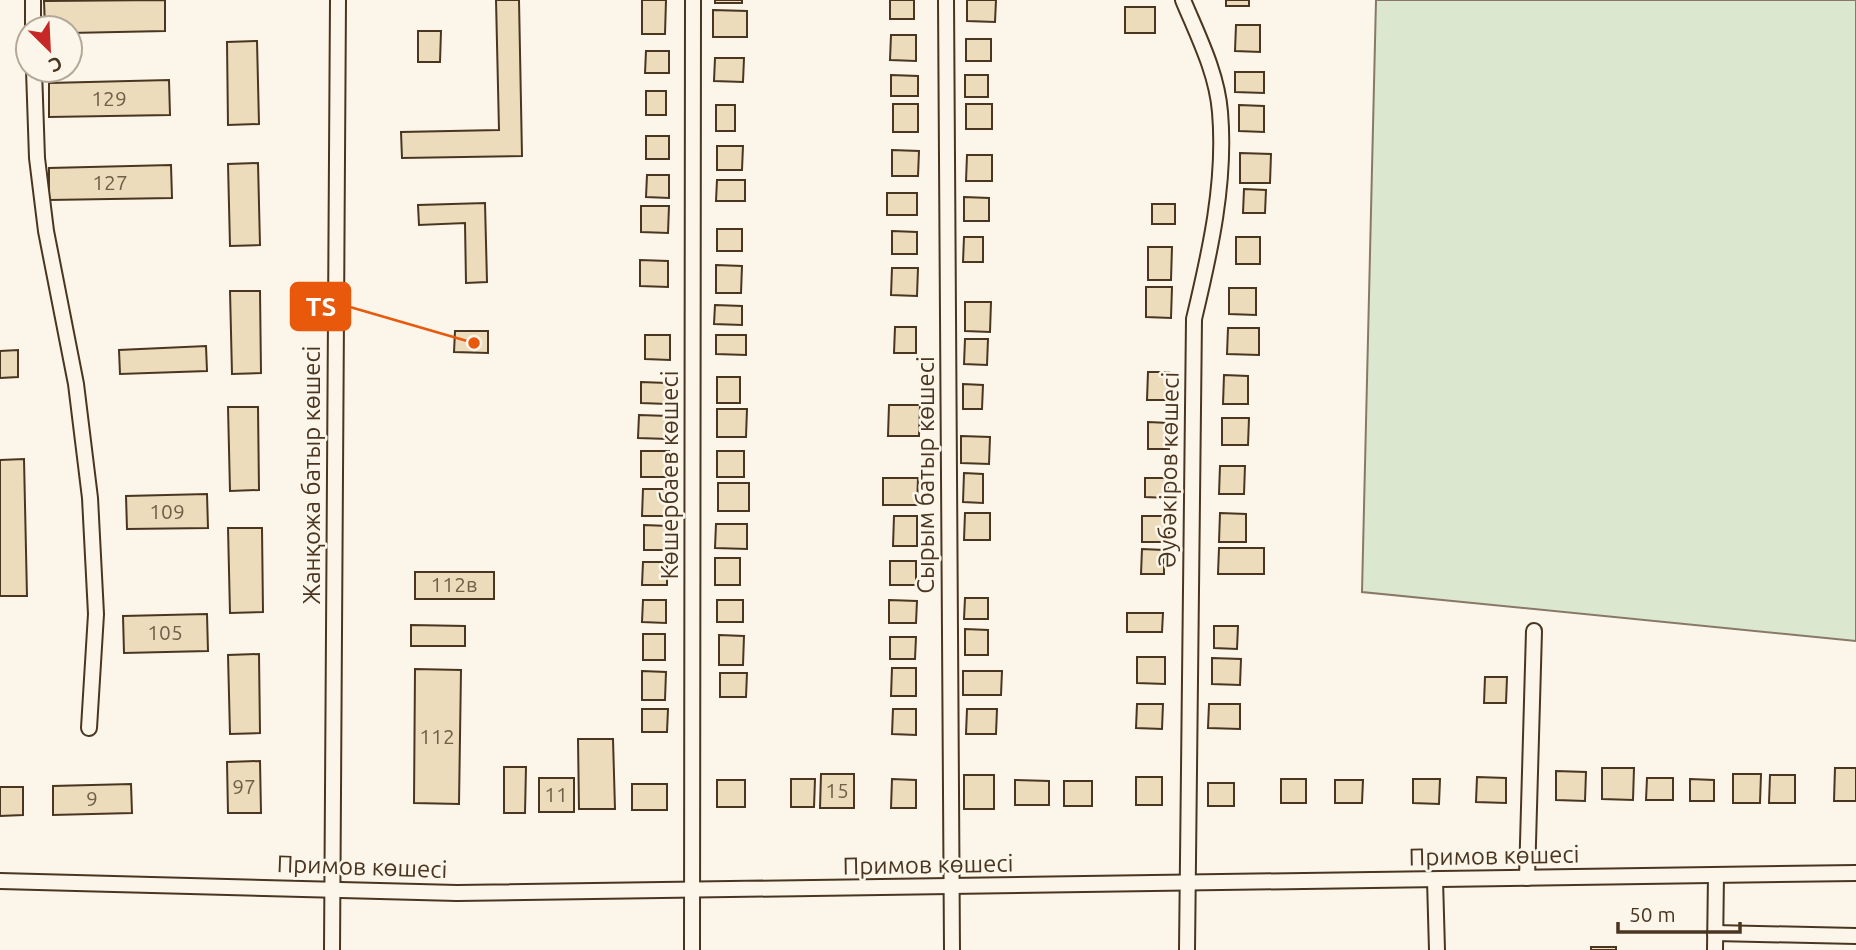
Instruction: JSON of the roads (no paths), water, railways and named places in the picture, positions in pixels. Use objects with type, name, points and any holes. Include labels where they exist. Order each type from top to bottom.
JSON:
[{"type":"street","name":"Жанқожа батыр көшесі","points":[[332,950],[338,0]]},
{"type":"street","name":"Көшербаев көшесі","points":[[692,950],[693,0]]},
{"type":"street","name":"Сырым батыр көшесі","points":[[946,0],[952,950]]},
{"type":"street","name":"Әубәкіров көшесі","points":[[1183,0],[1209,62],[1220,124],[1220,166],[1213,238],[1194,319],[1187,950]]},
{"type":"street","points":[[34,84],[37,158],[46,231],[76,384],[90,498],[96,614],[89,728]]},
{"type":"street","points":[[1527,878],[1534,631]]},
{"type":"street","name":"Примов көшесі","points":[[0,881],[246,886],[332,892],[692,892],[1856,873]]},
{"type":"street","points":[[1715,950],[1716,875]]},
{"type":"street","points":[[1435,880],[1437,950]]},
{"type":"street","points":[[1715,933],[1856,936]]},
{"type":"place","name":"TS","points":[[474,343]]}]
